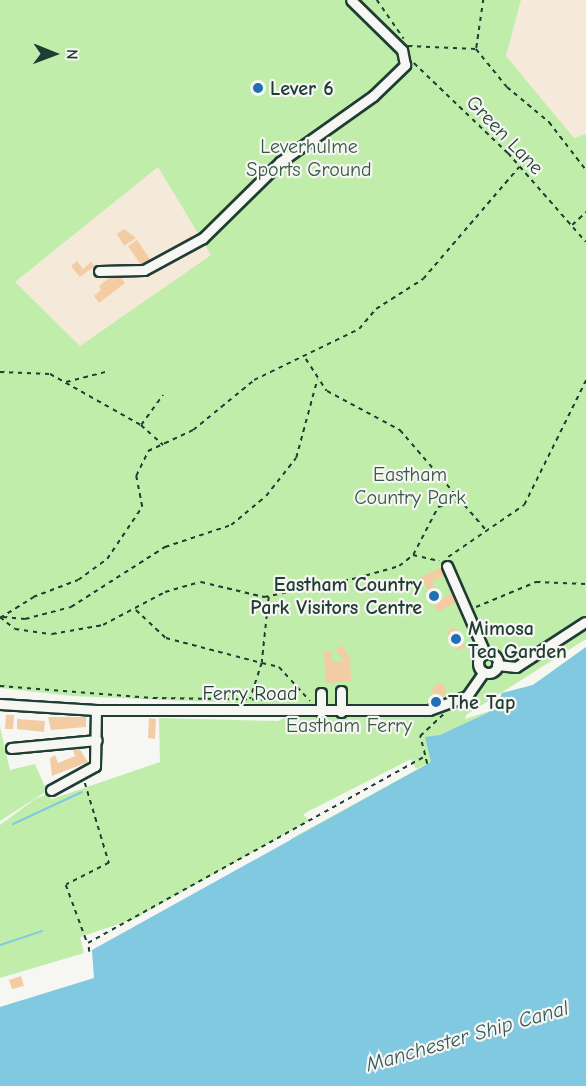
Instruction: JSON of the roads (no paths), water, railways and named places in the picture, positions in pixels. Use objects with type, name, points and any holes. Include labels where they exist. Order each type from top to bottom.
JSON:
[{"type":"street","points":[[99,271],[144,270],[203,238],[280,162],[373,96],[405,65],[405,48],[351,0]]},
{"type":"street","points":[[447,566],[485,653]]},
{"type":"street","points":[[485,653],[478,662],[484,672],[497,666],[516,668],[585,622]]},
{"type":"street","points":[[485,653],[494,655],[497,666]]},
{"type":"street","name":"Ferry Road","points":[[0,704],[96,710],[341,712],[429,710],[458,702],[484,672]]},
{"type":"street","points":[[341,691],[341,712]]},
{"type":"street","points":[[321,693],[321,712]]},
{"type":"street","points":[[51,790],[95,766],[96,710]]},
{"type":"street","points":[[11,748],[97,740]]},
{"type":"water","name":"Manchester Ship Canal","points":[[586,647],[586,1086],[0,1086],[0,1007],[94,978],[92,950],[431,762],[425,737],[440,735],[496,709],[502,693],[533,685]]},
{"type":"waterway","points":[[13,824],[82,792]]},
{"type":"waterway","points":[[0,945],[42,931]]},
{"type":"place","name":"Lever 6","points":[[258,88]]},
{"type":"place","name":"Eastham Country Park Visitors Centre","points":[[434,596]]},
{"type":"place","name":"Mimosa Tea Garden","points":[[456,639]]},
{"type":"place","name":"The Tap","points":[[436,702]]},
{"type":"park label","name":"Leverhulme Sports Ground","points":[[309,158]]},
{"type":"park label","name":"Eastham Country Park","points":[[410,486]]},
{"type":"park label","name":"Eastham Ferry","points":[[349,725]]}]
